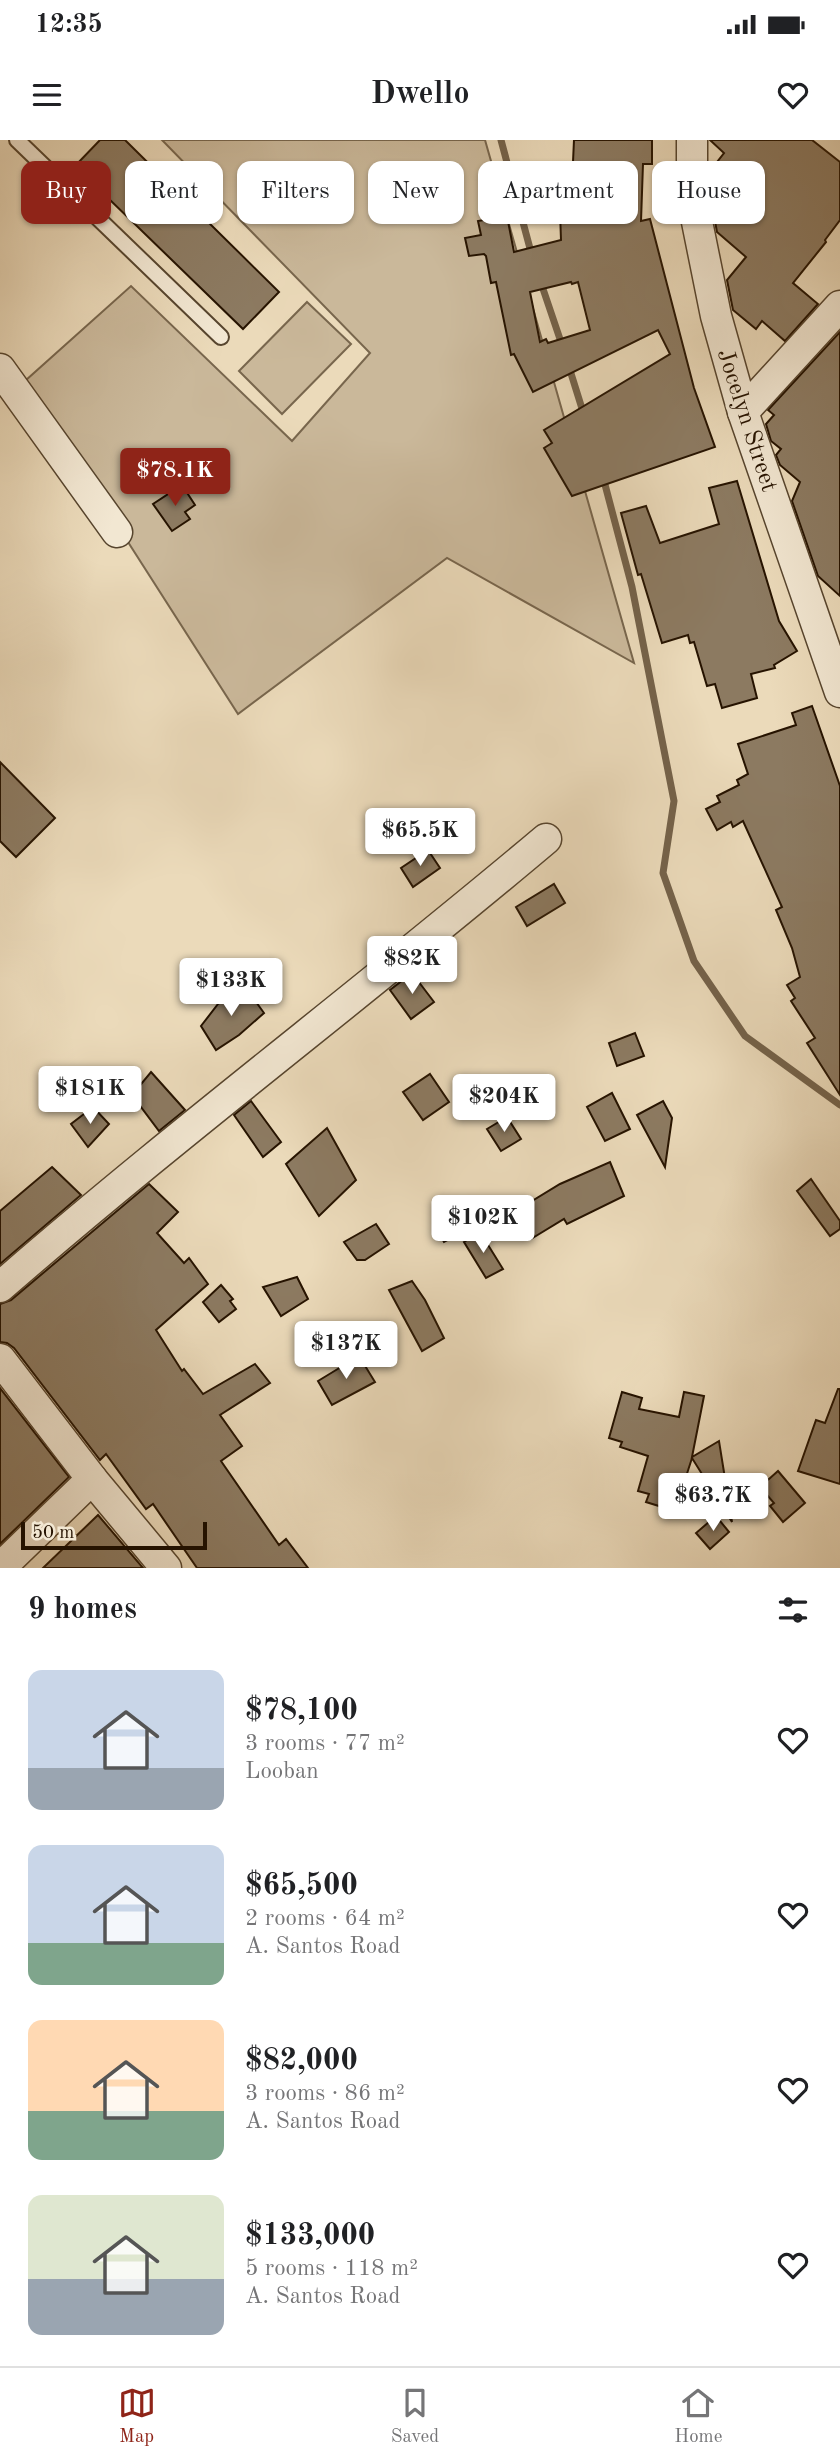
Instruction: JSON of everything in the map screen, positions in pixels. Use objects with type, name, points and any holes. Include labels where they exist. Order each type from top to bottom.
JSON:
[{"type":"street","name":"Jocelyn Street","points":[[692,140],[692,197],[716,316],[743,412],[837,672]]},
{"type":"street","points":[[743,412],[840,306]]},
{"type":"street","points":[[0,369],[117,532]]},
{"type":"street","points":[[0,1287],[159,1152],[546,839]]},
{"type":"street","points":[[0,1359],[92,1479],[166,1568]]},
{"type":"street","points":[[0,1568],[92,1479]]},
{"type":"lane","points":[[17,140],[221,337]]},
{"type":"shaded area","points":[[162,140],[485,140],[491,161],[478,161],[478,224],[509,224],[634,663],[447,558],[238,714],[25,381],[131,286],[292,441],[370,353],[244,224],[354,224],[354,161],[237,161],[237,217],[223,202],[223,161],[183,161]]},
{"type":"shaded area","points":[[307,302],[351,344],[282,414],[239,371]]},
{"type":"building","points":[[100,140],[125,140],[146,161],[125,161],[125,215],[111,201],[111,161],[80,161]]},
{"type":"building","points":[[574,140],[652,140],[652,164],[643,164],[641,221],[650,219],[694,388],[715,447],[572,496],[544,448],[552,443],[544,430],[670,354],[658,330],[533,392],[514,354],[511,355],[496,282],[491,283],[486,256],[469,256],[465,238],[481,235],[479,224],[509,224],[514,252],[561,240],[560,224],[638,224],[638,161],[573,161]],"holes":[[[578,282],[590,330],[548,343],[546,339],[540,342],[530,292]]]},
{"type":"building","points":[[710,140],[812,140],[840,162],[840,220],[793,283],[818,304],[785,341],[762,321],[756,329],[733,310],[727,280],[746,257],[717,232],[715,224],[765,224],[765,161],[718,161],[724,153]]},
{"type":"building","points":[[135,224],[210,224],[279,292],[243,329]]},
{"type":"building","points":[[840,332],[840,596],[818,576],[792,501],[800,482],[780,465],[776,455],[781,449],[771,441],[766,424],[774,415],[768,410]]},
{"type":"building","points":[[737,481],[779,621],[797,651],[774,665],[775,668],[751,674],[757,698],[722,708],[715,684],[707,686],[694,642],[690,643],[688,635],[662,643],[641,574],[638,575],[621,513],[646,506],[660,543],[719,524],[709,488]]},
{"type":"building","points":[[182,485],[195,505],[185,512],[190,519],[172,531],[153,504]]},
{"type":"building","points":[[812,706],[840,786],[840,1095],[807,1043],[815,1038],[791,1001],[795,998],[787,985],[800,977],[792,948],[776,910],[782,907],[743,821],[733,827],[731,822],[717,830],[706,809],[720,802],[717,796],[739,785],[737,780],[748,774],[738,744],[796,725],[792,713]]},
{"type":"building","points":[[0,762],[55,818],[16,857],[0,841]]},
{"type":"building","points":[[428,850],[440,868],[413,887],[401,868]]},
{"type":"building","points":[[554,884],[565,903],[527,926],[516,907]]},
{"type":"building","points":[[412,973],[434,1002],[411,1019],[390,990]]},
{"type":"building","points":[[246,988],[264,1013],[239,1035],[216,1050],[201,1026],[218,1004]]},
{"type":"building","points":[[635,1033],[644,1056],[617,1066],[609,1043]]},
{"type":"building","points":[[151,1072],[185,1110],[159,1131],[132,1095]]},
{"type":"building","points":[[430,1074],[449,1102],[423,1120],[403,1092]]},
{"type":"building","points":[[612,1093],[630,1129],[605,1141],[587,1107]]},
{"type":"building","points":[[251,1101],[281,1142],[263,1157],[234,1115]]},
{"type":"building","points":[[663,1101],[672,1118],[665,1167],[637,1115]]},
{"type":"building","points":[[93,1107],[109,1124],[88,1147],[71,1124]]},
{"type":"building","points":[[507,1117],[521,1139],[501,1151],[487,1129]]},
{"type":"building","points":[[327,1128],[356,1180],[319,1216],[286,1164]]},
{"type":"building","points":[[610,1162],[624,1196],[567,1224],[564,1219],[531,1239],[514,1212],[560,1184]]},
{"type":"building","points":[[52,1167],[81,1195],[0,1264],[0,1211]]},
{"type":"building","points":[[811,1179],[840,1221],[840,1229],[830,1236],[797,1191]]},
{"type":"building","points":[[149,1184],[178,1212],[157,1233],[184,1263],[189,1258],[208,1284],[156,1330],[182,1371],[184,1369],[203,1394],[255,1364],[270,1383],[220,1415],[242,1446],[221,1461],[279,1545],[286,1539],[308,1568],[197,1568],[153,1504],[146,1509],[106,1454],[100,1460],[14,1348],[0,1342],[0,1304],[11,1300]]},
{"type":"building","points":[[456,1212],[466,1230],[444,1242],[434,1224]]},
{"type":"building","points":[[376,1224],[389,1244],[365,1260],[357,1260],[344,1242]]},
{"type":"building","points":[[480,1232],[503,1269],[486,1278],[464,1242]]},
{"type":"building","points":[[297,1277],[308,1299],[281,1316],[263,1287]]},
{"type":"building","points":[[412,1281],[444,1338],[422,1351],[389,1290]]},
{"type":"building","points":[[221,1285],[233,1299],[230,1301],[236,1309],[219,1322],[203,1302]]},
{"type":"building","points":[[358,1329],[369,1347],[350,1359],[338,1341]]},
{"type":"building","points":[[359,1356],[375,1382],[332,1405],[318,1381]]},
{"type":"building","points":[[0,1388],[69,1477],[0,1544]]},
{"type":"building","points":[[838,1389],[840,1484],[798,1471],[816,1420],[825,1423]]},
{"type":"building","points":[[622,1392],[642,1398],[639,1409],[679,1417],[684,1392],[704,1396],[692,1457],[719,1441],[732,1522],[692,1458],[675,1511],[646,1502],[649,1494],[638,1491],[648,1456],[620,1447],[622,1442],[609,1438]]},
{"type":"building","points":[[778,1471],[805,1503],[783,1522],[770,1506],[774,1503],[760,1487]]},
{"type":"building","points":[[98,1515],[143,1568],[43,1568]]},
{"type":"building","points":[[716,1516],[729,1532],[710,1549],[696,1533]]},
{"type":"waterway","points":[[501,140],[532,256]]},
{"type":"waterway","points":[[540,280],[562,345]]},
{"type":"waterway","points":[[569,367],[584,415]]},
{"type":"waterway","points":[[603,477],[632,587],[674,801],[663,873],[694,961],[745,1036],[840,1105]]}]
